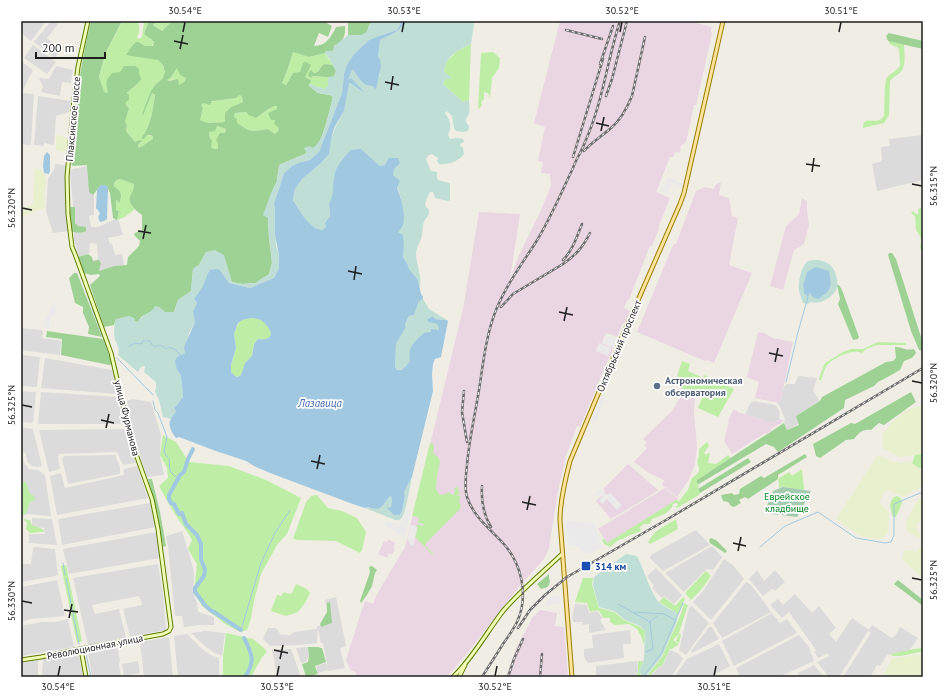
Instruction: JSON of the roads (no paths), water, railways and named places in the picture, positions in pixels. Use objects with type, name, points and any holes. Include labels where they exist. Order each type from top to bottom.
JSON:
[{"type":"main road","name":"Плаксинское шоссе","points":[[71,232],[68,214],[68,169],[78,67],[88,21]]},
{"type":"main road","name":"Октябрьский проспект","points":[[572,677],[560,528],[560,511],[565,481],[570,461],[684,194],[723,21]]},
{"type":"main road","name":"улица Фурманова","points":[[71,232],[72,247],[111,353],[132,443],[156,514],[171,623],[169,631]]},
{"type":"main road","points":[[453,677],[503,612],[523,590],[562,554]]},
{"type":"main road","name":"Революционная улица","points":[[21,660],[163,634],[169,631]]},
{"type":"main road","points":[[81,649],[86,677]]},
{"type":"main road","points":[[459,677],[466,662]]},
{"type":"water","name":"Лазавица","points":[[401,21],[404,21],[397,31],[380,40],[378,57],[380,59],[381,67],[376,89],[373,86],[366,85],[352,70],[348,80],[351,78],[365,93],[349,83],[344,111],[334,128],[329,154],[320,164],[302,179],[295,189],[293,200],[309,223],[322,230],[326,227],[325,223],[330,216],[329,203],[332,197],[333,181],[336,170],[342,159],[351,150],[361,149],[380,166],[385,165],[389,158],[398,158],[400,163],[394,169],[393,175],[400,181],[397,188],[404,213],[402,228],[398,232],[403,235],[403,257],[409,269],[418,280],[423,299],[419,301],[414,315],[409,316],[405,324],[406,327],[396,344],[395,367],[397,370],[401,370],[410,361],[409,356],[412,345],[424,333],[431,332],[431,329],[439,330],[437,324],[429,322],[427,320],[428,319],[434,317],[435,319],[448,321],[441,357],[435,359],[433,364],[433,391],[412,477],[404,492],[405,496],[402,511],[400,515],[394,515],[387,508],[391,507],[391,496],[382,507],[377,509],[368,507],[365,508],[270,473],[246,461],[179,437],[176,438],[171,430],[170,423],[176,412],[174,408],[183,397],[181,376],[177,370],[175,361],[177,357],[185,353],[184,347],[195,322],[193,312],[197,303],[194,299],[203,286],[207,275],[210,270],[217,269],[220,270],[229,283],[250,288],[274,278],[279,268],[279,255],[275,235],[274,203],[284,173],[292,166],[310,160],[319,152],[342,93],[344,74],[347,65],[354,54],[369,40],[397,30]],"holes":[[[252,318],[263,321],[271,334],[267,339],[258,339],[254,344],[252,356],[245,363],[241,375],[238,377],[231,372],[231,365],[236,348],[234,334],[238,323],[242,320]]]},
{"type":"water","points":[[47,152],[50,155],[49,174],[44,173],[43,166],[44,156]]},
{"type":"water","points":[[101,185],[106,185],[108,188],[107,219],[100,222],[98,217],[100,213],[96,208],[97,190]]},
{"type":"water","points":[[816,267],[829,271],[831,281],[830,288],[818,299],[813,297],[810,293],[808,297],[804,293],[803,285],[807,272]]},
{"type":"waterway","points":[[88,296],[91,305]]},
{"type":"waterway","points":[[786,382],[808,297]]},
{"type":"waterway","points":[[92,308],[110,356]]},
{"type":"waterway","points":[[129,346],[135,343],[141,344],[143,341],[150,341],[155,347],[160,346],[166,349],[169,347],[176,350],[181,356]]},
{"type":"waterway","points":[[117,358],[153,395]]},
{"type":"waterway","points":[[153,401],[155,410],[158,413],[167,437],[164,451],[168,457]]},
{"type":"waterway","name":"Лазавица","points":[[193,449],[184,472],[180,475],[169,495],[169,499],[171,503],[174,504],[179,514],[182,513],[186,524],[197,535],[201,544],[201,559],[205,570],[204,576],[195,588],[195,592],[208,608],[241,630]]},
{"type":"waterway","points":[[169,459],[170,471],[178,479]]},
{"type":"waterway","points":[[760,547],[785,526],[818,512],[856,538],[885,543],[891,542],[894,535],[894,504],[920,493],[923,495]]},
{"type":"waterway","points":[[241,630],[261,563],[275,533],[290,510]]},
{"type":"waterway","points":[[63,563],[65,575]]},
{"type":"waterway","points":[[66,578],[79,644]]},
{"type":"waterway","points":[[643,677],[661,654],[683,603]]},
{"type":"waterway","points":[[618,604],[650,622],[653,649],[646,652]]},
{"type":"waterway","points":[[634,612],[664,614],[675,620]]},
{"type":"waterway","points":[[650,622],[657,616]]},
{"type":"waterway","name":"Лазавица","points":[[244,638],[252,658],[251,666],[245,677]]},
{"type":"waterway","points":[[86,654],[91,677]]},
{"type":"railway","points":[[482,677],[517,622],[523,601],[522,580],[519,570],[509,550],[473,510],[466,493],[469,446],[487,339],[500,301],[509,283],[546,224],[584,145],[601,97],[620,21]]},
{"type":"railway","points":[[606,96],[627,21]]},
{"type":"railway","points":[[600,64],[613,26]]},
{"type":"railway","points":[[566,30],[602,39]]},
{"type":"railway","points":[[584,151],[615,125],[626,109],[632,96],[645,37]]},
{"type":"railway","points":[[573,157],[603,59]]},
{"type":"railway","points":[[563,260],[572,247],[582,224]]},
{"type":"railway","points":[[501,307],[513,294],[572,257],[582,247],[590,233]]},
{"type":"railway","points":[[518,628],[530,610],[545,595],[567,577],[923,368]]},
{"type":"railway","points":[[464,391],[462,412],[467,442]]},
{"type":"railway","points":[[482,486],[483,507],[491,527]]},
{"type":"railway","points":[[508,677],[523,639]]},
{"type":"railway","points":[[540,677],[542,654]]},
{"type":"place","name":"Aстрономическая обсерватория","points":[[657,386]]},
{"type":"place","name":"314 км","points":[[586,566]]},
{"type":"park label","name":"Еврейское кладбище","points":[[787,502]]}]
